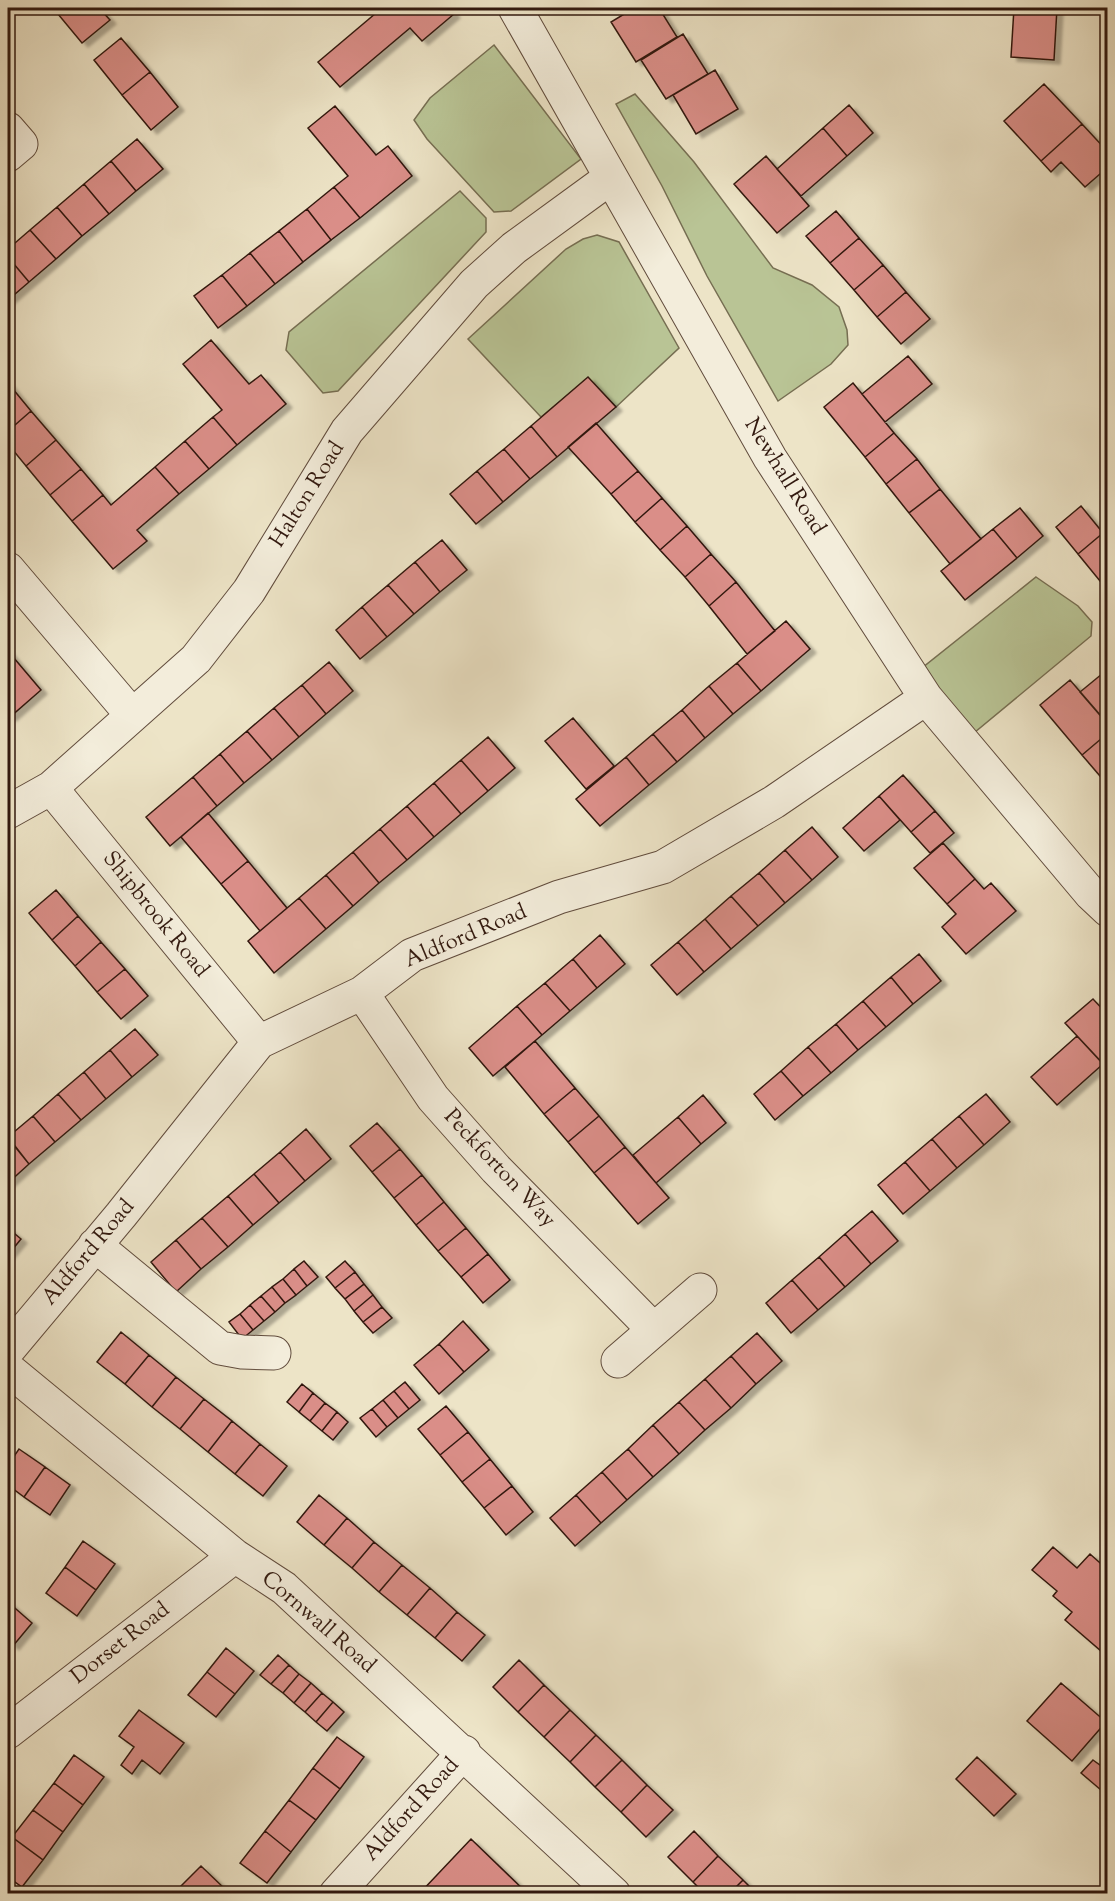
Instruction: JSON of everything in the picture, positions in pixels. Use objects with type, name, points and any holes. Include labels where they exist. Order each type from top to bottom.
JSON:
[{"type":"street","name":"Newhall Road","points":[[515,8],[770,458],[926,698],[1107,910]]},
{"type":"street","points":[[8,129],[21,144],[8,155]]},
{"type":"street","name":"Halton Road","points":[[8,812],[51,788],[196,659],[249,591],[347,431],[474,284],[514,249],[610,178]]},
{"type":"street","points":[[8,569],[132,716]]},
{"type":"street","name":"Aldford Road","points":[[8,1350],[259,1042],[362,993],[412,955],[559,897],[663,867],[774,802],[926,698]]},
{"type":"street","name":"Shipbrook Road","points":[[51,788],[259,1042]]},
{"type":"street","name":"Peckforton Way","points":[[362,993],[433,1098],[496,1169],[654,1330]]},
{"type":"street","points":[[95,1245],[220,1348],[242,1352],[274,1353]]},
{"type":"street","points":[[618,1361],[700,1290]]},
{"type":"street","name":"Cornwall Road","points":[[8,1369],[235,1556],[284,1588],[614,1893]]},
{"type":"street","name":"Dorset Road","points":[[8,1732],[235,1556]]},
{"type":"street","name":"Aldford Road","points":[[336,1893],[464,1752]]},
{"type":"green space","points":[[494,45],[581,159],[511,211],[494,212],[427,139],[414,120],[430,98]]},
{"type":"green space","points":[[635,94],[694,162],[773,268],[812,285],[839,307],[847,330],[848,345],[831,364],[778,401],[707,276],[662,186],[616,104]]},
{"type":"green space","points":[[460,191],[486,218],[486,232],[338,391],[323,393],[286,350],[289,332]]},
{"type":"green space","points":[[597,235],[619,242],[679,348],[616,407],[588,378],[541,417],[468,339],[566,249],[583,239]]},
{"type":"green space","points":[[1036,577],[1078,606],[1092,622],[1091,636],[963,742],[912,676]]},
{"type":"building","points":[[53,8],[99,8],[110,20],[82,43]]},
{"type":"building","points":[[382,8],[449,8],[454,14],[422,41],[410,28],[340,87],[318,62]]},
{"type":"building","points":[[634,8],[659,8],[677,37],[636,62],[611,22]]},
{"type":"building","points":[[1014,8],[1057,8],[1054,60],[1011,57]]},
{"type":"building","points":[[683,34],[708,74],[666,99],[641,60]]},
{"type":"building","points":[[121,38],[150,72],[122,95],[94,60]]},
{"type":"building","points":[[715,70],[738,109],[696,134],[673,95]]},
{"type":"building","points":[[150,72],[178,107],[151,130],[122,95]]},
{"type":"building","points":[[1044,84],[1082,124],[1041,161],[1004,121]]},
{"type":"building","points":[[849,105],[873,133],[847,156],[823,128]]},
{"type":"building","points":[[335,106],[376,155],[388,146],[412,176],[360,218],[334,187],[348,176],[308,128]]},
{"type":"building","points":[[1082,124],[1108,152],[1108,167],[1085,187],[1061,162],[1051,172],[1041,161]]},
{"type":"building","points":[[823,128],[847,156],[801,196],[777,169]]},
{"type":"building","points":[[137,139],[163,169],[136,191],[111,161]]},
{"type":"building","points":[[766,156],[809,206],[777,233],[734,184]]},
{"type":"building","points":[[111,161],[136,191],[109,214],[84,184]]},
{"type":"building","points":[[84,184],[109,214],[82,236],[57,207]]},
{"type":"building","points":[[334,187],[360,218],[331,240],[307,209]]},
{"type":"building","points":[[57,207],[82,236],[56,259],[30,230]]},
{"type":"building","points":[[307,209],[331,240],[303,262],[279,231]]},
{"type":"building","points":[[836,211],[859,238],[830,263],[806,236]]},
{"type":"building","points":[[30,230],[56,259],[29,282],[8,257],[8,249]]},
{"type":"building","points":[[279,231],[303,262],[275,284],[250,253]]},
{"type":"building","points":[[859,238],[883,265],[854,290],[830,263]]},
{"type":"building","points":[[250,253],[275,284],[247,306],[222,275]]},
{"type":"building","points":[[8,257],[29,282],[8,300]]},
{"type":"building","points":[[883,265],[906,292],[877,317],[854,290]]},
{"type":"building","points":[[222,275],[247,306],[218,328],[194,296]]},
{"type":"building","points":[[906,292],[930,319],[901,344],[877,317]]},
{"type":"building","points":[[211,340],[249,384],[261,375],[286,404],[237,445],[213,417],[222,410],[183,364]]},
{"type":"building","points":[[908,356],[932,384],[885,422],[862,394]]},
{"type":"building","points":[[588,377],[616,407],[557,457],[531,426]]},
{"type":"building","points":[[8,383],[31,411],[8,431]]},
{"type":"building","points":[[853,383],[894,433],[865,457],[824,407]]},
{"type":"building","points":[[31,411],[56,440],[26,466],[8,444],[8,431]]},
{"type":"building","points":[[213,417],[237,445],[209,469],[185,441]]},
{"type":"building","points":[[596,423],[638,471],[611,494],[568,447]]},
{"type":"building","points":[[531,426],[557,457],[530,479],[504,449]]},
{"type":"building","points":[[894,433],[917,459],[886,484],[865,457]]},
{"type":"building","points":[[56,440],[81,469],[50,495],[26,466]]},
{"type":"building","points":[[185,441],[209,469],[179,494],[155,467]]},
{"type":"building","points":[[504,449],[530,479],[503,502],[477,471]]},
{"type":"building","points":[[917,459],[940,489],[909,513],[886,484]]},
{"type":"building","points":[[155,467],[179,494],[137,530],[147,541],[113,569],[72,521],[103,495],[111,505]]},
{"type":"building","points":[[81,469],[103,495],[72,521],[50,495]]},
{"type":"building","points":[[477,471],[503,502],[476,524],[450,494]]},
{"type":"building","points":[[638,471],[662,498],[635,522],[611,494]]},
{"type":"building","points":[[940,489],[981,539],[950,564],[909,513]]},
{"type":"building","points":[[662,498],[687,526],[660,550],[635,522]]},
{"type":"building","points":[[1081,506],[1103,533],[1078,554],[1056,527]]},
{"type":"building","points":[[1020,508],[1043,536],[1017,558],[993,529]]},
{"type":"building","points":[[687,526],[711,554],[685,577],[660,550]]},
{"type":"building","points":[[993,529],[1017,558],[965,600],[941,571]]},
{"type":"building","points":[[1103,533],[1108,539],[1108,575],[1100,581],[1078,554]]},
{"type":"building","points":[[442,540],[467,570],[440,592],[415,562]]},
{"type":"building","points":[[711,554],[736,582],[709,606],[685,577]]},
{"type":"building","points":[[415,562],[440,592],[414,614],[388,585]]},
{"type":"building","points":[[736,582],[775,631],[747,654],[709,606]]},
{"type":"building","points":[[388,585],[414,614],[387,637],[362,607]]},
{"type":"building","points":[[362,607],[387,637],[360,659],[336,630]]},
{"type":"building","points":[[786,621],[810,649],[761,691],[737,663]]},
{"type":"building","points":[[8,651],[41,690],[10,717],[8,714]]},
{"type":"building","points":[[329,662],[353,691],[326,714],[302,685]]},
{"type":"building","points":[[737,663],[761,691],[733,714],[709,686]]},
{"type":"building","points":[[1108,669],[1108,719],[1105,721],[1080,692]]},
{"type":"building","points":[[1070,680],[1108,724],[1108,733],[1082,755],[1040,705]]},
{"type":"building","points":[[302,685],[326,714],[299,737],[274,708]]},
{"type":"building","points":[[709,686],[733,714],[705,738],[682,710]]},
{"type":"building","points":[[274,708],[299,737],[272,760],[247,731]]},
{"type":"building","points":[[682,710],[705,738],[677,762],[653,734]]},
{"type":"building","points":[[573,718],[614,766],[586,789],[545,741]]},
{"type":"building","points":[[247,731],[272,760],[244,783],[220,754]]},
{"type":"building","points":[[1108,733],[1108,782],[1106,783],[1082,755]]},
{"type":"building","points":[[653,734],[677,762],[649,785],[626,757]]},
{"type":"building","points":[[488,737],[515,768],[488,791],[461,760]]},
{"type":"building","points":[[220,754],[244,783],[217,806],[193,777]]},
{"type":"building","points":[[626,757],[649,785],[600,826],[576,799]]},
{"type":"building","points":[[461,760],[488,791],[461,814],[434,783]]},
{"type":"building","points":[[903,775],[935,811],[911,832],[879,796]]},
{"type":"building","points":[[193,777],[217,806],[170,846],[146,817]]},
{"type":"building","points":[[434,783],[461,814],[434,837],[407,806]]},
{"type":"building","points":[[879,796],[900,820],[864,851],[843,828]]},
{"type":"building","points":[[407,806],[434,837],[407,860],[380,829]]},
{"type":"building","points":[[935,811],[954,833],[930,853],[911,832]]},
{"type":"building","points":[[208,813],[248,861],[221,884],[181,837]]},
{"type":"building","points":[[812,827],[838,857],[812,880],[785,850]]},
{"type":"building","points":[[380,829],[407,860],[379,883],[353,852]]},
{"type":"building","points":[[943,843],[975,879],[947,904],[914,868]]},
{"type":"building","points":[[785,850],[812,880],[785,903],[759,873]]},
{"type":"building","points":[[353,852],[379,883],[353,906],[326,875]]},
{"type":"building","points":[[248,861],[287,908],[260,931],[221,884]]},
{"type":"building","points":[[759,873],[785,903],[758,926],[731,896]]},
{"type":"building","points":[[326,875],[353,906],[326,929],[299,898]]},
{"type":"building","points":[[975,879],[984,889],[991,883],[1016,911],[966,954],[942,927],[956,914],[947,904]]},
{"type":"building","points":[[56,890],[78,916],[52,940],[29,913]]},
{"type":"building","points":[[731,896],[758,926],[731,949],[705,919]]},
{"type":"building","points":[[299,898],[326,929],[274,973],[248,941]]},
{"type":"building","points":[[78,916],[101,942],[75,966],[52,940]]},
{"type":"building","points":[[705,919],[731,949],[704,972],[678,942]]},
{"type":"building","points":[[600,935],[625,964],[597,988],[573,959]]},
{"type":"building","points":[[101,942],[125,969],[97,992],[75,966]]},
{"type":"building","points":[[678,942],[704,972],[677,995],[651,965]]},
{"type":"building","points":[[919,954],[941,981],[913,1004],[891,977]]},
{"type":"building","points":[[573,959],[597,988],[570,1011],[545,983]]},
{"type":"building","points":[[125,969],[148,996],[121,1019],[97,992]]},
{"type":"building","points":[[891,977],[913,1004],[886,1027],[863,1001]]},
{"type":"building","points":[[545,983],[570,1011],[542,1035],[517,1006]]},
{"type":"building","points":[[1093,999],[1108,1015],[1108,1069],[1065,1023]]},
{"type":"building","points":[[863,1001],[886,1027],[858,1050],[836,1024]]},
{"type":"building","points":[[517,1006],[542,1035],[493,1076],[469,1048]]},
{"type":"building","points":[[836,1024],[858,1050],[831,1073],[808,1047]]},
{"type":"building","points":[[135,1029],[158,1055],[132,1077],[110,1050]]},
{"type":"building","points":[[1077,1036],[1103,1064],[1057,1105],[1031,1077]]},
{"type":"building","points":[[535,1041],[575,1088],[544,1114],[505,1067]]},
{"type":"building","points":[[808,1047],[831,1073],[803,1096],[781,1071]]},
{"type":"building","points":[[110,1050],[132,1077],[106,1099],[84,1072]]},
{"type":"building","points":[[781,1071],[803,1096],[775,1120],[754,1094]]},
{"type":"building","points":[[84,1072],[106,1099],[81,1120],[58,1094]]},
{"type":"building","points":[[575,1088],[599,1116],[568,1142],[544,1114]]},
{"type":"building","points":[[58,1094],[81,1120],[55,1142],[33,1116]]},
{"type":"building","points":[[986,1094],[1010,1122],[984,1145],[959,1116]]},
{"type":"building","points":[[703,1095],[726,1123],[701,1144],[678,1117]]},
{"type":"building","points":[[33,1116],[55,1142],[29,1164],[8,1137]]},
{"type":"building","points":[[599,1116],[625,1147],[594,1173],[568,1142]]},
{"type":"building","points":[[959,1116],[984,1145],[957,1168],[932,1139]]},
{"type":"building","points":[[678,1117],[701,1144],[656,1183],[633,1155]]},
{"type":"building","points":[[377,1123],[400,1149],[372,1172],[350,1146]]},
{"type":"building","points":[[306,1129],[331,1159],[305,1181],[280,1152]]},
{"type":"building","points":[[8,1138],[29,1164],[8,1183]]},
{"type":"building","points":[[932,1139],[957,1168],[930,1191],[905,1162]]},
{"type":"building","points":[[625,1147],[669,1198],[638,1224],[594,1173]]},
{"type":"building","points":[[400,1149],[422,1175],[394,1198],[372,1172]]},
{"type":"building","points":[[280,1152],[305,1181],[279,1203],[254,1174]]},
{"type":"building","points":[[905,1162],[930,1191],[903,1214],[878,1185]]},
{"type":"building","points":[[254,1174],[279,1203],[253,1225],[228,1196]]},
{"type":"building","points":[[422,1175],[444,1202],[416,1225],[394,1198]]},
{"type":"building","points":[[228,1196],[253,1225],[228,1247],[202,1218]]},
{"type":"building","points":[[444,1202],[466,1228],[438,1251],[416,1225]]},
{"type":"building","points":[[872,1211],[898,1241],[871,1264],[845,1234]]},
{"type":"building","points":[[202,1218],[228,1247],[201,1269],[176,1240]]},
{"type":"building","points":[[8,1228],[21,1239],[8,1255]]},
{"type":"building","points":[[466,1228],[488,1254],[461,1277],[438,1251]]},
{"type":"building","points":[[845,1234],[871,1264],[845,1287],[819,1257]]},
{"type":"building","points":[[176,1240],[201,1269],[176,1292],[151,1262]]},
{"type":"building","points":[[488,1254],[510,1280],[483,1303],[461,1277]]},
{"type":"building","points":[[819,1257],[845,1287],[818,1310],[792,1280]]},
{"type":"building","points":[[304,1261],[318,1277],[307,1286],[294,1269]]},
{"type":"building","points":[[345,1261],[355,1272],[335,1288],[326,1277]]},
{"type":"building","points":[[294,1269],[307,1286],[296,1295],[283,1279]]},
{"type":"building","points":[[355,1272],[364,1284],[345,1299],[335,1288]]},
{"type":"building","points":[[283,1279],[296,1295],[285,1303],[272,1287]]},
{"type":"building","points":[[792,1280],[818,1310],[791,1333],[766,1303]]},
{"type":"building","points":[[364,1284],[373,1295],[354,1311],[345,1299]]},
{"type":"building","points":[[272,1287],[285,1303],[275,1312],[261,1296]]},
{"type":"building","points":[[373,1295],[382,1307],[363,1322],[354,1311]]},
{"type":"building","points":[[261,1296],[275,1312],[264,1321],[250,1305]]},
{"type":"building","points":[[250,1305],[264,1321],[253,1330],[240,1314]]},
{"type":"building","points":[[382,1307],[392,1318],[373,1333],[363,1322]]},
{"type":"building","points":[[240,1314],[253,1330],[242,1339],[229,1322]]},
{"type":"building","points":[[463,1321],[489,1350],[464,1372],[439,1344]]},
{"type":"building","points":[[121,1332],[149,1355],[125,1384],[97,1362]]},
{"type":"building","points":[[757,1333],[782,1361],[756,1384],[731,1356]]},
{"type":"building","points":[[439,1344],[464,1372],[439,1394],[414,1365]]},
{"type":"building","points":[[149,1355],[176,1377],[152,1407],[125,1384]]},
{"type":"building","points":[[731,1356],[756,1384],[731,1408],[705,1379]]},
{"type":"building","points":[[176,1377],[204,1399],[180,1429],[152,1407]]},
{"type":"building","points":[[705,1379],[731,1408],[705,1430],[679,1402]]},
{"type":"building","points":[[405,1382],[420,1400],[409,1409],[394,1391]]},
{"type":"building","points":[[302,1384],[313,1393],[299,1412],[287,1402]]},
{"type":"building","points":[[394,1391],[409,1409],[398,1418],[383,1400]]},
{"type":"building","points":[[313,1393],[325,1403],[310,1421],[299,1412]]},
{"type":"building","points":[[204,1399],[232,1421],[208,1452],[180,1429]]},
{"type":"building","points":[[383,1400],[398,1418],[387,1427],[372,1409]]},
{"type":"building","points":[[679,1402],[705,1430],[679,1454],[653,1425]]},
{"type":"building","points":[[325,1403],[337,1412],[322,1431],[310,1421]]},
{"type":"building","points":[[446,1406],[468,1432],[440,1455],[418,1429]]},
{"type":"building","points":[[372,1409],[387,1427],[376,1437],[360,1418]]},
{"type":"building","points":[[337,1412],[348,1422],[333,1440],[322,1431]]},
{"type":"building","points":[[232,1421],[260,1444],[235,1474],[208,1452]]},
{"type":"building","points":[[653,1425],[679,1454],[653,1477],[628,1449]]},
{"type":"building","points":[[468,1432],[490,1459],[462,1482],[440,1455]]},
{"type":"building","points":[[260,1444],[287,1466],[263,1496],[235,1474]]},
{"type":"building","points":[[19,1449],[45,1467],[24,1497],[8,1485],[8,1465]]},
{"type":"building","points":[[628,1449],[653,1477],[627,1500],[602,1472]]},
{"type":"building","points":[[490,1459],[512,1486],[484,1508],[462,1482]]},
{"type":"building","points":[[45,1467],[70,1485],[50,1515],[24,1497]]},
{"type":"building","points":[[602,1472],[627,1500],[601,1523],[576,1495]]},
{"type":"building","points":[[512,1486],[533,1512],[506,1535],[484,1508]]},
{"type":"building","points":[[319,1495],[347,1518],[324,1545],[297,1522]]},
{"type":"building","points":[[576,1495],[601,1523],[575,1546],[550,1518]]},
{"type":"building","points":[[347,1518],[374,1542],[352,1568],[324,1545]]},
{"type":"building","points":[[83,1541],[115,1564],[96,1590],[65,1567]]},
{"type":"building","points":[[374,1542],[402,1565],[379,1592],[352,1568]]},
{"type":"building","points":[[1053,1547],[1077,1568],[1090,1554],[1108,1570],[1108,1657],[1065,1620],[1072,1612],[1053,1596],[1057,1591],[1032,1570]]},
{"type":"building","points":[[402,1565],[430,1588],[407,1615],[379,1592]]},
{"type":"building","points":[[65,1567],[96,1590],[77,1616],[46,1593]]},
{"type":"building","points":[[430,1588],[457,1612],[435,1638],[407,1615]]},
{"type":"building","points":[[8,1602],[32,1623],[13,1646],[8,1641]]},
{"type":"building","points":[[457,1612],[485,1635],[462,1661],[435,1638]]},
{"type":"building","points":[[226,1648],[254,1671],[235,1694],[207,1672]]},
{"type":"building","points":[[278,1655],[289,1665],[271,1684],[260,1675]]},
{"type":"building","points":[[519,1660],[544,1685],[518,1712],[493,1687]]},
{"type":"building","points":[[289,1665],[299,1674],[283,1693],[271,1684]]},
{"type":"building","points":[[207,1672],[235,1694],[216,1717],[188,1695]]},
{"type":"building","points":[[299,1674],[311,1683],[294,1703],[283,1693]]},
{"type":"building","points":[[311,1683],[322,1693],[305,1712],[294,1703]]},
{"type":"building","points":[[1061,1683],[1106,1722],[1072,1761],[1027,1721]]},
{"type":"building","points":[[544,1685],[570,1710],[544,1737],[518,1712]]},
{"type":"building","points":[[322,1693],[333,1702],[316,1722],[305,1712]]},
{"type":"building","points":[[333,1702],[344,1712],[327,1731],[316,1722]]},
{"type":"building","points":[[139,1710],[184,1743],[160,1774],[142,1760],[132,1774],[121,1765],[134,1747],[119,1736]]},
{"type":"building","points":[[570,1710],[596,1735],[570,1762],[544,1737]]},
{"type":"building","points":[[596,1735],[622,1760],[595,1787],[570,1762]]},
{"type":"building","points":[[337,1737],[364,1757],[340,1789],[313,1768]]},
{"type":"building","points":[[74,1755],[104,1777],[83,1805],[54,1783]]},
{"type":"building","points":[[977,1757],[1016,1794],[994,1816],[956,1779]]},
{"type":"building","points":[[622,1760],[647,1785],[621,1812],[595,1787]]},
{"type":"building","points":[[1093,1760],[1108,1771],[1108,1796],[1081,1773]]},
{"type":"building","points":[[313,1768],[340,1789],[316,1820],[289,1800]]},
{"type":"building","points":[[54,1783],[83,1805],[63,1832],[33,1810]]},
{"type":"building","points":[[647,1785],[673,1810],[646,1837],[621,1812]]},
{"type":"building","points":[[289,1800],[316,1820],[291,1852],[265,1831]]},
{"type":"building","points":[[33,1810],[63,1832],[43,1860],[12,1837]]},
{"type":"building","points":[[265,1831],[291,1852],[267,1883],[240,1863]]},
{"type":"building","points":[[694,1831],[718,1856],[693,1882],[668,1857]]},
{"type":"building","points":[[12,1837],[43,1860],[22,1887],[8,1877],[8,1844]]},
{"type":"building","points":[[471,1839],[528,1894],[419,1894]]},
{"type":"building","points":[[718,1856],[743,1880],[729,1894],[705,1894],[693,1882]]},
{"type":"building","points":[[201,1866],[225,1889],[221,1894],[181,1894],[177,1890]]},
{"type":"building","points":[[743,1880],[757,1894],[729,1894]]}]
